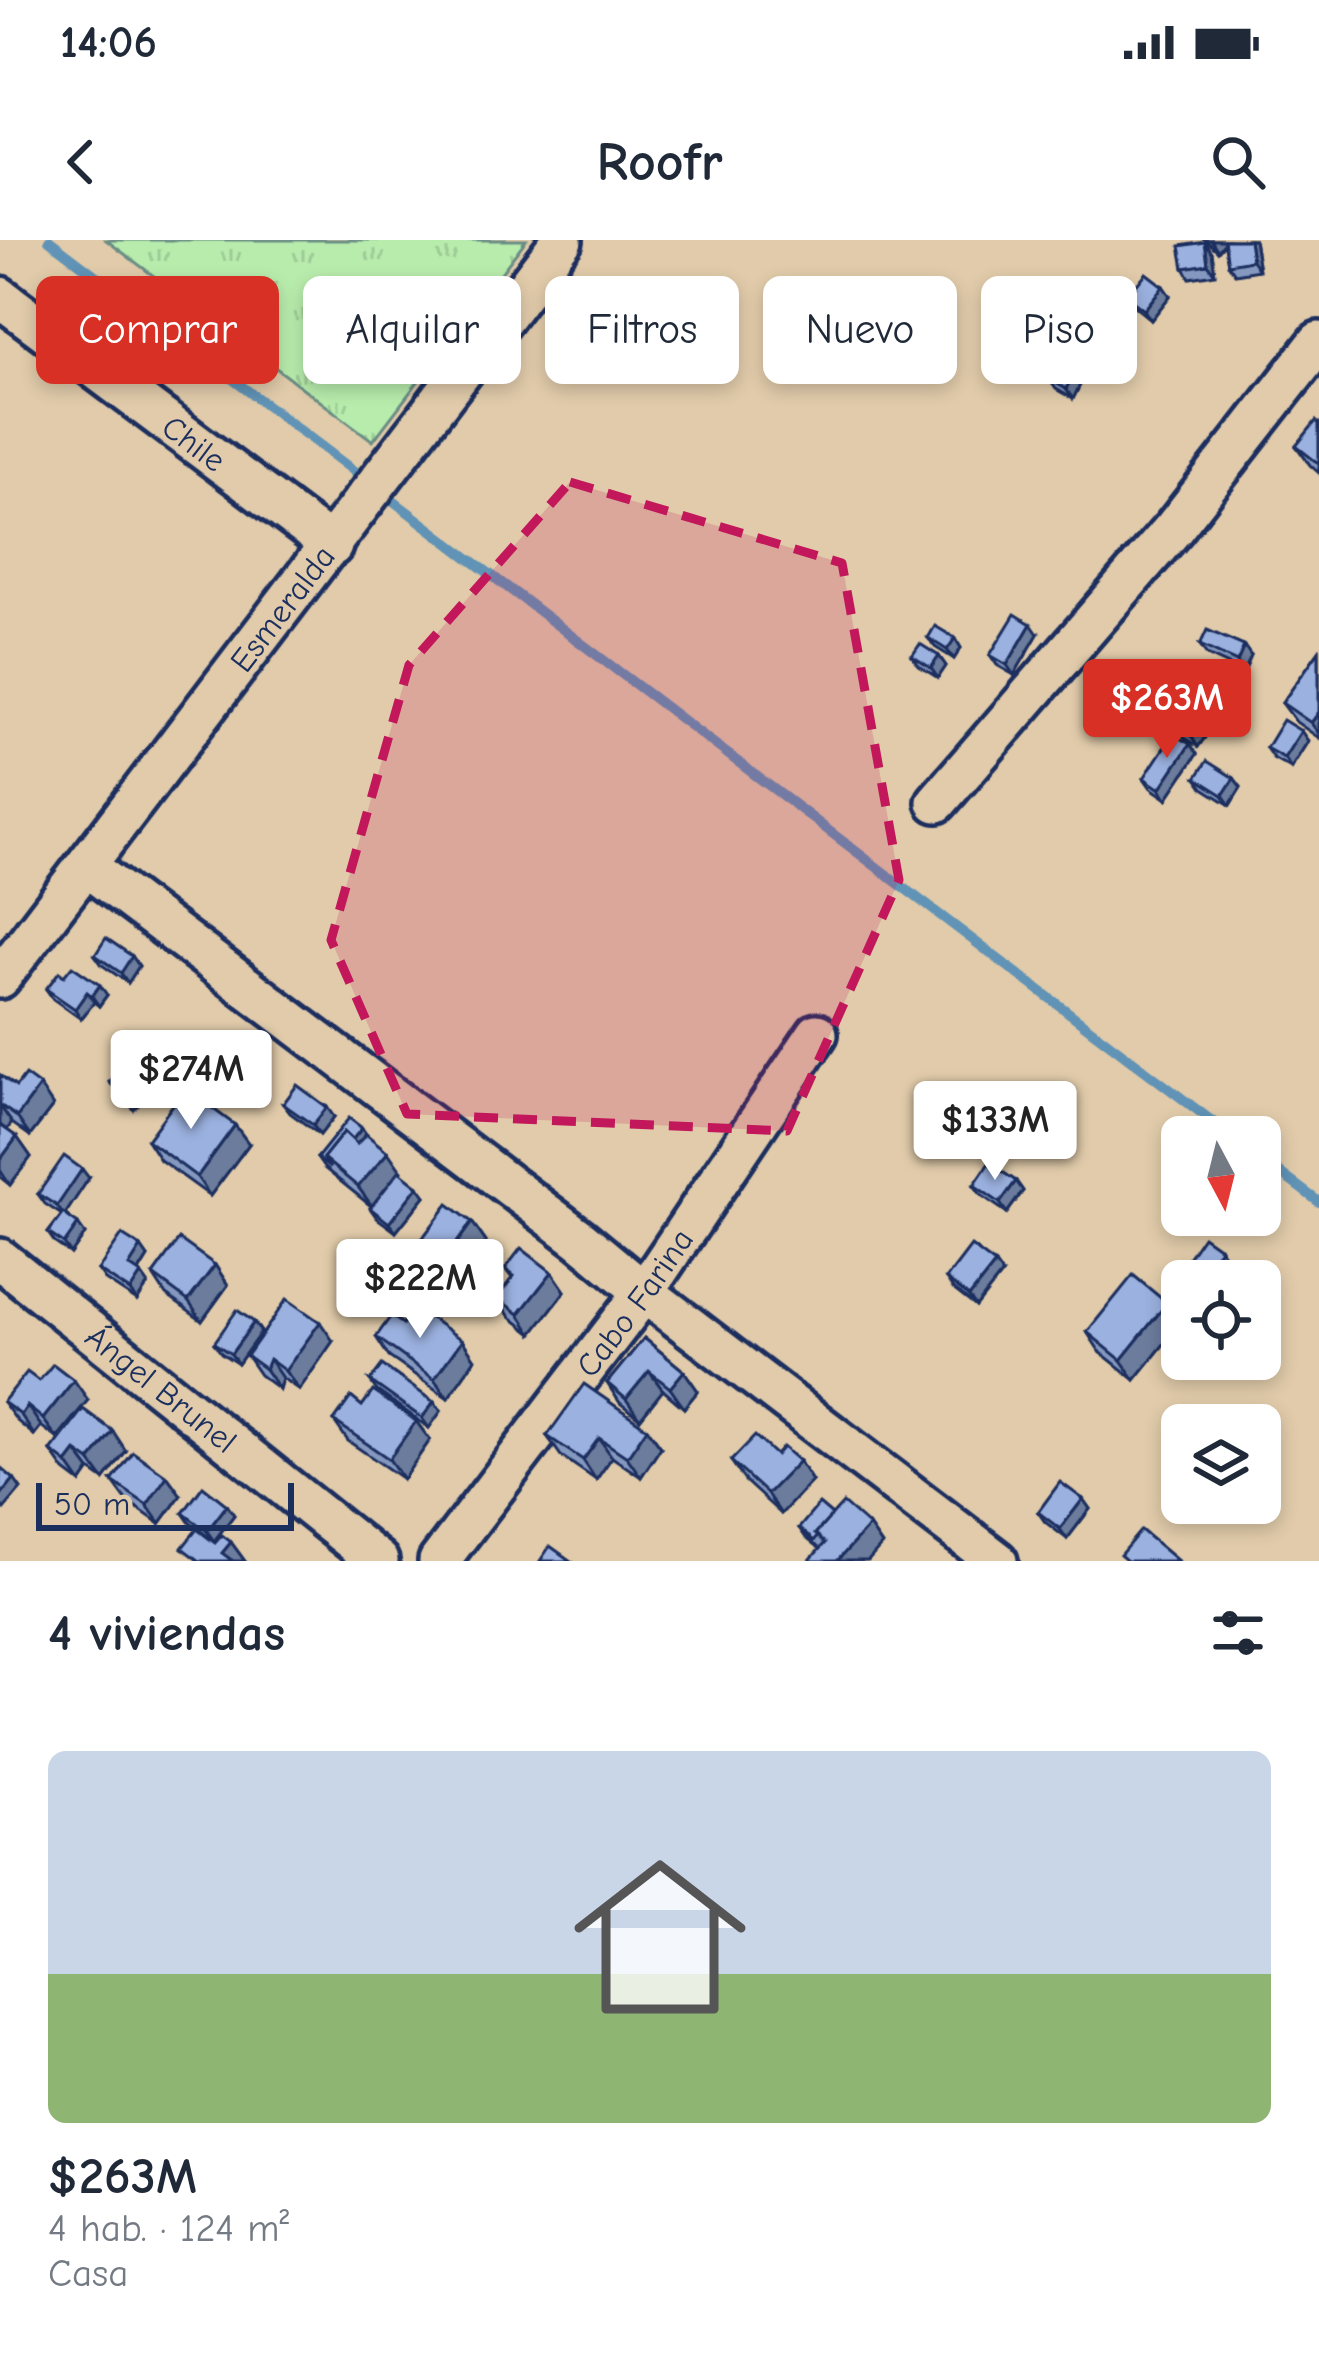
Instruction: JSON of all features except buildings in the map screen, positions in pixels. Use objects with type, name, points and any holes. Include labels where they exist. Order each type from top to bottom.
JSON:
[{"type":"street","name":"Esmeralda","points":[[0,978],[562,240]]},
{"type":"street","name":"Chile","points":[[0,297],[344,530]]},
{"type":"street","points":[[938,802],[1174,527],[1319,342]]},
{"type":"street","points":[[86,866],[998,1561]]},
{"type":"street","name":"Cabo Farina","points":[[439,1561],[644,1292],[818,1034]]},
{"type":"street","name":"Ángel Brunel","points":[[0,1259],[378,1561]]},
{"type":"highlighted area","points":[[570,482],[842,563],[899,880],[787,1131],[407,1114],[331,940],[409,665]]},
{"type":"green space","points":[[106,240],[526,240],[499,276],[303,276],[303,384],[416,384],[373,441],[279,370],[279,276],[154,276]]},
{"type":"waterway","points":[[49,240],[1205,1116]]},
{"type":"waterway","points":[[1281,1174],[1319,1202]]}]
